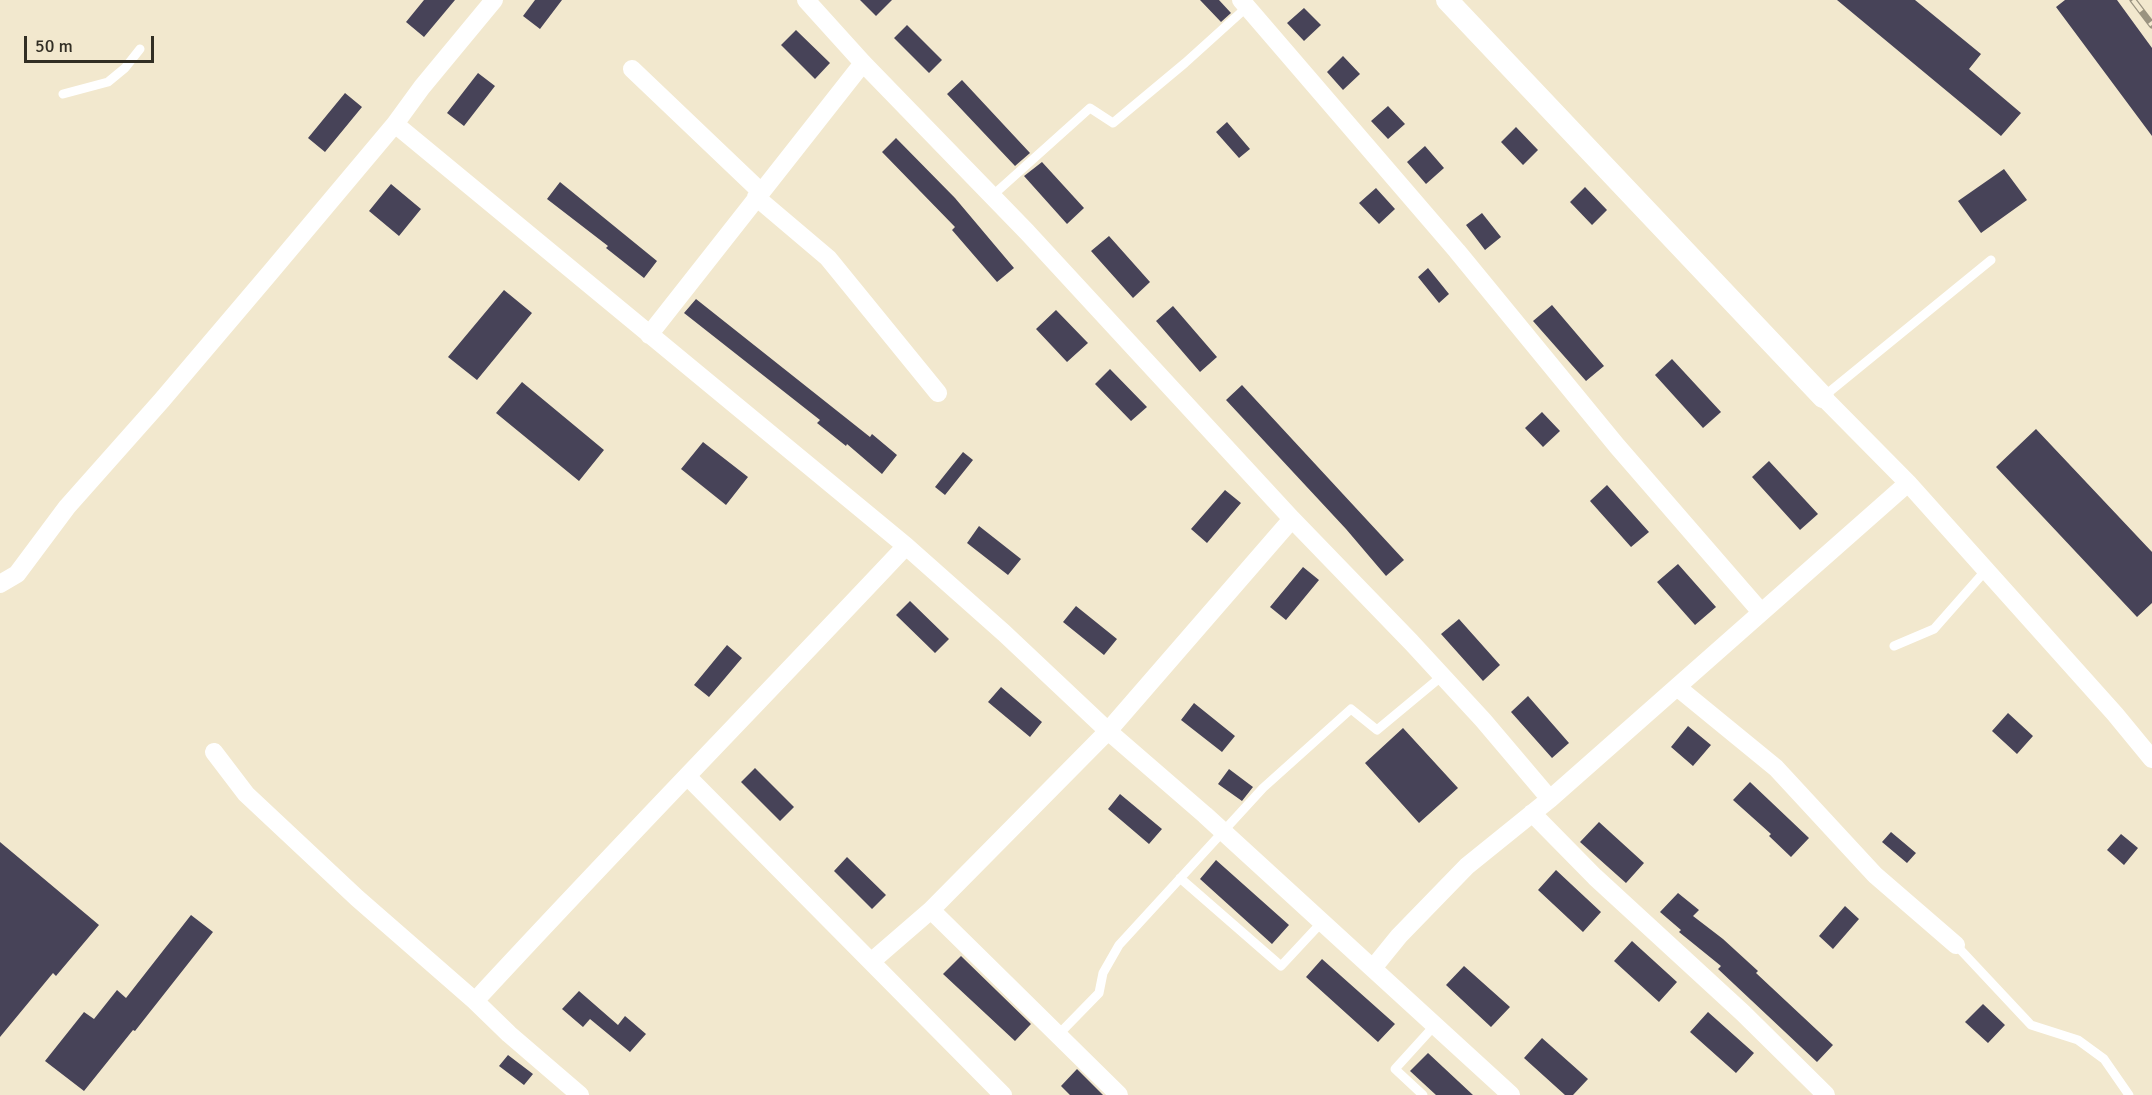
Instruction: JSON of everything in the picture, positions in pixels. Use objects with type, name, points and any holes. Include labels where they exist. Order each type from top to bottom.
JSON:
[{"type":"street","points":[[0,584],[17,574],[67,507],[162,400],[395,124],[422,87],[494,0]]},
{"type":"street","points":[[806,0],[1442,676],[1550,799]]},
{"type":"street","points":[[1447,0],[1908,483],[2115,714],[2152,759]]},
{"type":"street","points":[[1244,4],[1457,251],[1617,446],[1761,612]]},
{"type":"street","points":[[649,335],[863,63]]},
{"type":"street","points":[[632,69],[758,194],[828,258],[938,393]]},
{"type":"street","points":[[395,124],[906,546],[1004,633],[1108,732],[1224,832],[1511,1095]]},
{"type":"street","points":[[1373,968],[1399,936],[1467,866],[1550,799],[1908,483]]},
{"type":"street","points":[[872,962],[931,910],[1108,732],[1292,519]]},
{"type":"street","points":[[475,1001],[906,546]]},
{"type":"street","points":[[1677,687],[1776,768],[1875,875],[1956,945]]},
{"type":"street","points":[[214,752],[246,794],[357,898],[580,1095]]},
{"type":"street","points":[[687,776],[1003,1095]]},
{"type":"street","points":[[1532,813],[1595,877],[1743,1012],[1826,1095]]},
{"type":"street","points":[[931,910],[1119,1095]]},
{"type":"lane","points":[[992,196],[1090,108],[1113,123],[1185,63],[1244,4]]},
{"type":"lane","points":[[63,94],[108,82],[125,68],[140,50]]},
{"type":"lane","points":[[1824,397],[1991,260]]},
{"type":"lane","points":[[1894,646],[1934,629],[1986,570]]},
{"type":"lane","points":[[1058,1035],[1099,993],[1103,973],[1119,945],[1263,788],[1351,710],[1377,730],[1442,676]]},
{"type":"lane","points":[[1180,878],[1281,966],[1322,922]]},
{"type":"lane","points":[[1956,945],[2031,1025],[2078,1040],[2104,1059],[2129,1095]]},
{"type":"lane","points":[[1423,1095],[1395,1069],[1435,1025]]},
{"type":"building","points":[[424,0],[455,0],[424,37],[406,22]]},
{"type":"building","points":[[535,0],[562,0],[540,29],[523,16]]},
{"type":"building","points":[[860,0],[892,0],[876,16]]},
{"type":"building","points":[[1200,0],[1219,0],[1231,13],[1221,22]]},
{"type":"building","points":[[1837,0],[1915,0],[1981,54],[1969,69],[2021,113],[2001,136]]},
{"type":"building","points":[[2065,0],[2117,0],[2152,48],[2152,136],[2056,7]]},
{"type":"building","points":[[1304,8],[1321,25],[1304,41],[1287,23]]},
{"type":"building","points":[[907,25],[942,60],[929,73],[894,38]]},
{"type":"building","points":[[796,30],[830,63],[815,79],[781,45]]},
{"type":"building","points":[[1343,56],[1360,74],[1343,90],[1327,72]]},
{"type":"building","points":[[478,73],[495,86],[464,126],[447,113]]},
{"type":"building","points":[[962,80],[1030,153],[1015,166],[947,94]]},
{"type":"building","points":[[345,93],[362,107],[325,152],[308,138]]},
{"type":"building","points":[[1388,106],[1405,124],[1388,139],[1371,121]]},
{"type":"building","points":[[1227,122],[1250,149],[1239,158],[1216,132]]},
{"type":"building","points":[[1516,127],[1538,150],[1523,165],[1501,142]]},
{"type":"building","points":[[896,138],[955,198],[1014,268],[997,282],[952,230],[955,227],[882,152]]},
{"type":"building","points":[[1425,146],[1444,168],[1426,184],[1407,162]]},
{"type":"building","points":[[1042,162],[1084,208],[1067,224],[1024,176]]},
{"type":"building","points":[[2004,169],[2027,200],[1981,233],[1958,201]]},
{"type":"building","points":[[560,182],[657,261],[644,278],[606,248],[608,246],[547,199]]},
{"type":"building","points":[[391,184],[421,209],[399,236],[369,211]]},
{"type":"building","points":[[1585,187],[1607,210],[1592,225],[1570,202]]},
{"type":"building","points":[[1376,188],[1395,209],[1379,224],[1359,203]]},
{"type":"building","points":[[1482,213],[1501,237],[1485,250],[1466,225]]},
{"type":"building","points":[[1109,236],[1150,282],[1133,298],[1091,251]]},
{"type":"building","points":[[1428,268],[1449,294],[1439,303],[1418,277]]},
{"type":"building","points":[[504,290],[532,313],[477,380],[448,357]]},
{"type":"building","points":[[696,299],[870,437],[872,434],[897,455],[882,474],[847,444],[846,446],[817,423],[820,420],[684,313]]},
{"type":"building","points":[[1552,305],[1604,366],[1586,381],[1533,321]]},
{"type":"building","points":[[1173,306],[1217,357],[1200,372],[1156,321]]},
{"type":"building","points":[[1056,310],[1088,343],[1067,362],[1036,329]]},
{"type":"building","points":[[1672,359],[1721,412],[1703,428],[1655,375]]},
{"type":"building","points":[[1110,369],[1147,407],[1131,421],[1095,384]]},
{"type":"building","points":[[522,382],[604,450],[579,481],[496,413]]},
{"type":"building","points":[[1242,385],[1404,560],[1386,576],[1346,529],[1226,400]]},
{"type":"building","points":[[1542,412],[1560,431],[1543,447],[1525,428]]},
{"type":"building","points":[[2036,429],[2152,552],[2152,603],[2137,617],[1996,467]]},
{"type":"building","points":[[703,442],[748,477],[726,505],[681,469]]},
{"type":"building","points":[[963,452],[973,460],[945,495],[935,487]]},
{"type":"building","points":[[1769,461],[1818,514],[1800,530],[1752,477]]},
{"type":"building","points":[[1607,485],[1649,532],[1631,547],[1590,501]]},
{"type":"building","points":[[1225,490],[1241,503],[1207,543],[1191,529]]},
{"type":"building","points":[[979,526],[1021,559],[1008,575],[967,543]]},
{"type":"building","points":[[1678,564],[1716,607],[1695,625],[1657,582]]},
{"type":"building","points":[[1303,567],[1319,580],[1286,620],[1270,607]]},
{"type":"building","points":[[910,601],[949,639],[935,653],[896,615]]},
{"type":"building","points":[[1076,606],[1117,639],[1104,655],[1063,622]]},
{"type":"building","points":[[1459,619],[1500,665],[1483,681],[1441,634]]},
{"type":"building","points":[[727,645],[742,658],[709,697],[694,685]]},
{"type":"building","points":[[1001,687],[1042,722],[1030,737],[988,702]]},
{"type":"building","points":[[1528,696],[1569,743],[1552,758],[1511,712]]},
{"type":"building","points":[[1194,703],[1235,736],[1222,752],[1181,720]]},
{"type":"building","points":[[2008,713],[2033,736],[2017,754],[1992,731]]},
{"type":"building","points":[[1688,726],[1711,745],[1693,766],[1671,747]]},
{"type":"building","points":[[1403,728],[1458,788],[1419,823],[1365,763]]},
{"type":"building","points":[[755,768],[794,807],[780,821],[741,782]]},
{"type":"building","points":[[1229,769],[1253,787],[1242,801],[1218,784]]},
{"type":"building","points":[[1750,782],[1809,838],[1791,857],[1769,836],[1771,834],[1733,800]]},
{"type":"building","points":[[1120,794],[1162,829],[1149,844],[1108,809]]},
{"type":"building","points":[[1599,822],[1644,863],[1626,883],[1580,842]]},
{"type":"building","points":[[1891,832],[1916,853],[1907,863],[1882,842]]},
{"type":"building","points":[[2121,834],[2138,848],[2124,865],[2107,850]]},
{"type":"building","points":[[0,842],[99,925],[56,976],[53,973],[0,1037]]},
{"type":"building","points":[[847,857],[886,895],[872,909],[834,871]]},
{"type":"building","points":[[1216,860],[1289,925],[1272,944],[1200,879]]},
{"type":"building","points":[[1556,870],[1601,912],[1583,932],[1538,890]]},
{"type":"building","points":[[1678,893],[1699,910],[1693,916],[1723,939],[1758,971],[1756,973],[1833,1045],[1817,1062],[1718,969],[1721,966],[1679,932],[1681,930],[1660,912]]},
{"type":"building","points":[[1845,906],[1859,919],[1833,949],[1819,936]]},
{"type":"building","points":[[191,915],[213,932],[135,1031],[133,1030],[84,1091],[45,1061],[84,1012],[94,1019],[117,990],[126,998]]},
{"type":"building","points":[[1632,941],[1677,982],[1659,1002],[1614,961]]},
{"type":"building","points":[[961,956],[1031,1024],[1015,1041],[943,974]]},
{"type":"building","points":[[1322,959],[1395,1024],[1378,1042],[1306,977]]},
{"type":"building","points":[[1464,966],[1510,1007],[1491,1027],[1446,985]]},
{"type":"building","points":[[579,991],[618,1025],[625,1016],[646,1034],[630,1052],[590,1019],[583,1027],[562,1009]]},
{"type":"building","points":[[1983,1004],[2005,1025],[1988,1043],[1965,1022]]},
{"type":"building","points":[[1708,1012],[1754,1053],[1736,1073],[1690,1032]]},
{"type":"building","points":[[1542,1038],[1588,1079],[1573,1095],[1565,1095],[1524,1058]]},
{"type":"building","points":[[1428,1053],[1473,1095],[1436,1095],[1410,1071]]},
{"type":"building","points":[[508,1055],[533,1074],[524,1085],[499,1066]]},
{"type":"building","points":[[1077,1069],[1103,1095],[1070,1095],[1061,1086]]},
{"type":"railway","points":[[2133,0],[2152,25]]}]
